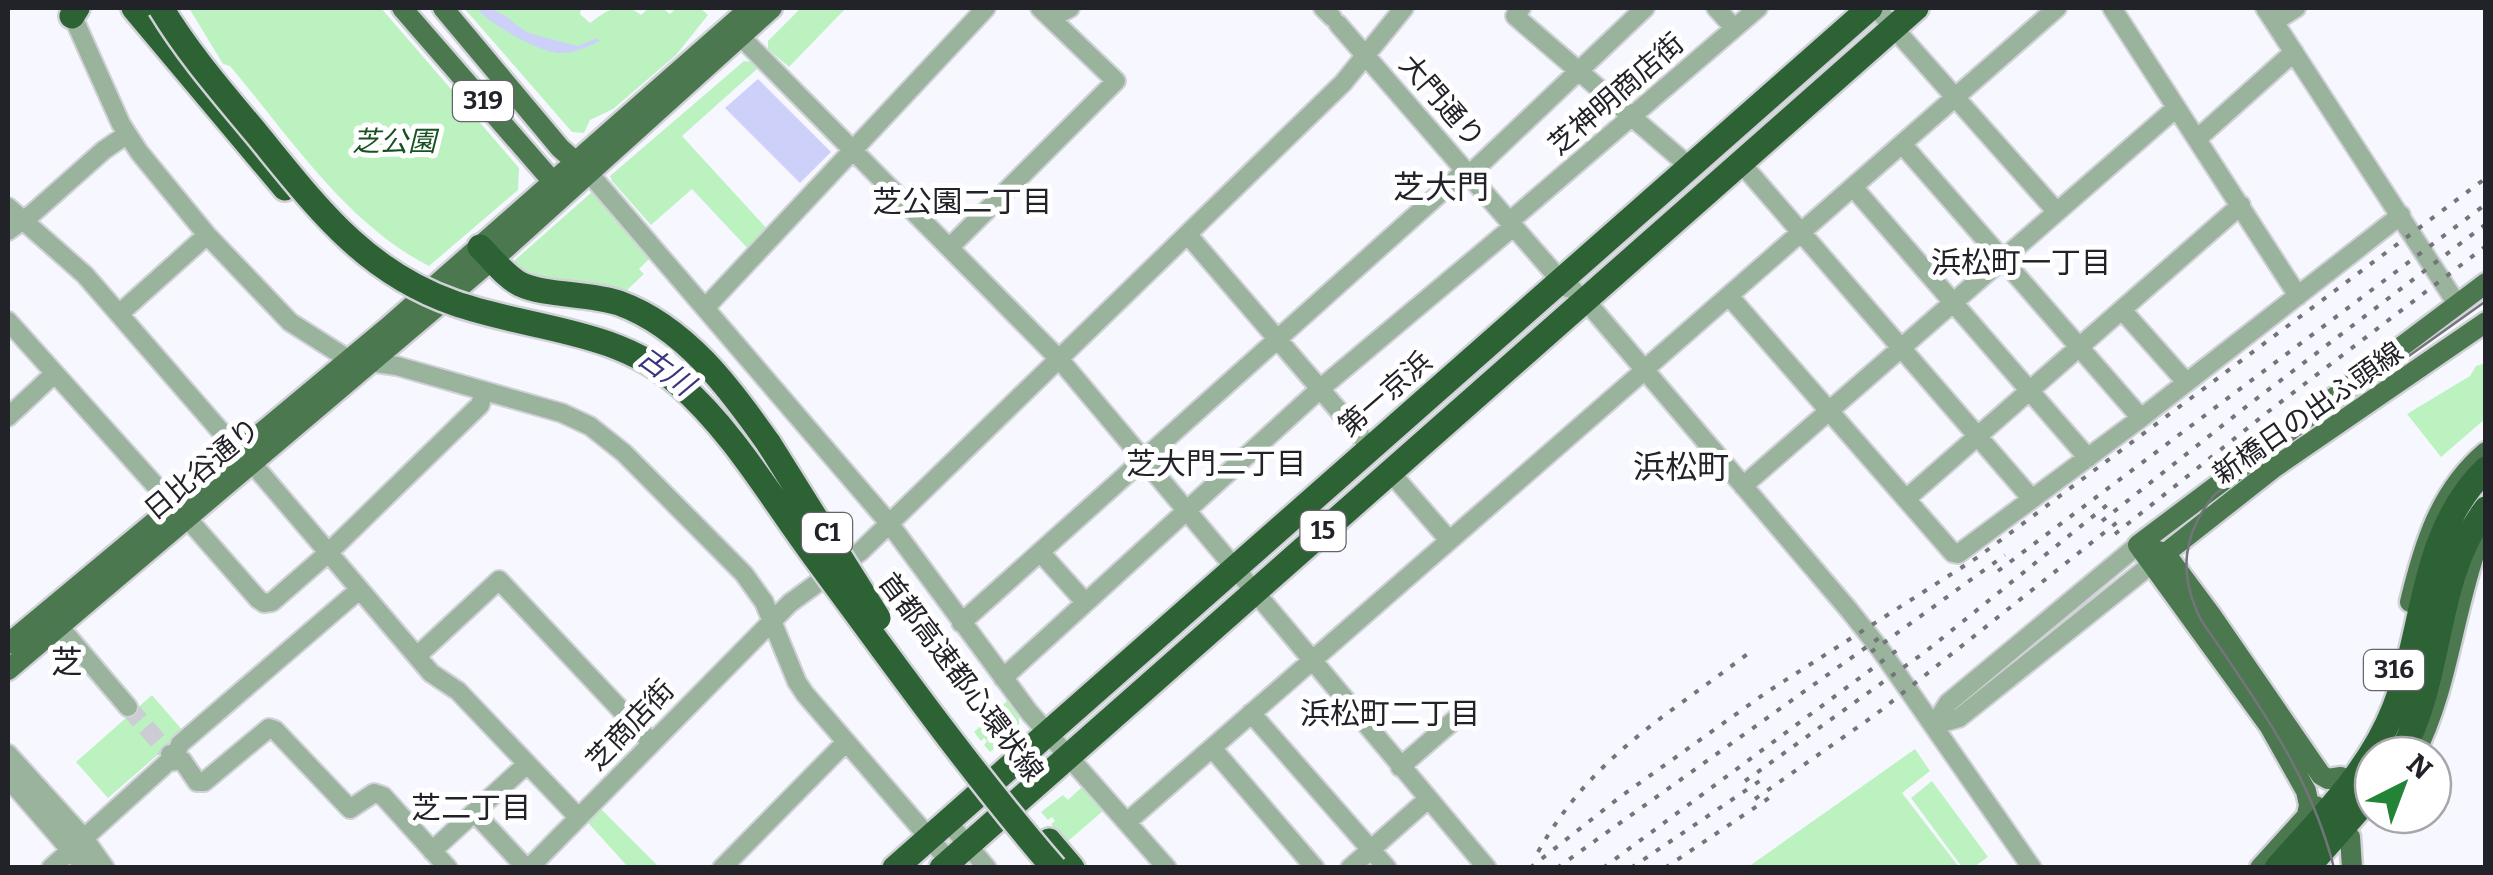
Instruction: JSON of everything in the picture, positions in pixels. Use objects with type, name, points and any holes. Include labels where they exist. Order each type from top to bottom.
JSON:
[{"type":"highway","points":[[134,8],[285,188],[340,245],[372,272],[405,289],[473,310]]},
{"type":"highway","name":"首都高速都心環状線","points":[[161,8],[205,72],[317,207],[348,239],[399,279],[473,310],[611,343],[646,359],[693,396],[736,448],[964,759],[1054,868]]},
{"type":"highway","name":"首都高速都心環状線","points":[[178,8],[216,61],[328,197],[391,255],[423,274],[464,290],[616,328],[654,346],[688,371],[734,421],[977,752],[1072,868]]},
{"type":"highway","name":"第一京浜","points":[[895,868],[1873,8]]},
{"type":"highway","name":"15","points":[[953,858],[1916,8]]},
{"type":"highway","name":"C1","points":[[502,263],[634,309],[714,372],[769,444],[882,624]]},
{"type":"highway","points":[[2277,868],[2351,784],[2381,739],[2402,686],[2438,544],[2462,497],[2486,469]]},
{"type":"highway","points":[[2409,735],[2426,694],[2456,567],[2470,532],[2486,508]]},
{"type":"highway","points":[[2307,868],[2353,816]]},
{"type":"main road","name":"319","points":[[402,8],[559,189]]},
{"type":"main road","name":"319","points":[[443,8],[582,168]]},
{"type":"main road","points":[[424,308],[456,279],[502,263],[559,189],[750,8]]},
{"type":"main road","points":[[582,168],[772,8]]},
{"type":"main road","points":[[2341,777],[2328,779],[2321,775],[2159,558],[2138,545],[2486,283]]},
{"type":"main road","name":"日比谷通り","points":[[245,456],[348,359],[424,308]]},
{"type":"main road","name":"日比谷通り","points":[[8,644],[245,456],[375,360],[424,308]]},
{"type":"main road","name":"新橋日の出ふ頭線","points":[[2159,558],[2275,467],[2486,322]]},
{"type":"main road","name":"316","points":[[2260,868],[2341,777],[2370,733],[2391,684],[2431,529],[2452,488],[2486,452]]},
{"type":"main road","name":"日比谷通り","points":[[8,670],[60,626],[179,511]]},
{"type":"main road","name":"316","points":[[2422,735],[2438,696],[2462,588],[2486,527]]},
{"type":"main road","points":[[2159,558],[2270,727],[2306,791],[2307,816]]},
{"type":"main road","points":[[2323,868],[2353,834]]},
{"type":"main road","points":[[2350,837],[2352,868]]},
{"type":"street","points":[[705,308],[986,8]]},
{"type":"street","points":[[1046,13],[1070,8]]},
{"type":"street","name":"芝商店街","points":[[528,868],[771,622],[860,552],[1060,360],[1366,57],[1404,8]]},
{"type":"street","points":[[1521,8],[1514,16],[1690,167]]},
{"type":"street","points":[[961,623],[1468,172],[1646,8]]},
{"type":"street","points":[[1716,8],[1734,28]]},
{"type":"street","name":"芝神明商店街","points":[[1003,678],[1320,388],[1758,8]]},
{"type":"street","points":[[1873,8],[2057,212]]},
{"type":"street","points":[[1127,822],[2057,8]]},
{"type":"street","points":[[2112,8],[2298,296]]},
{"type":"street","points":[[2296,8],[2270,15],[2457,304]]},
{"type":"street","points":[[72,10],[126,135],[207,235],[290,322],[348,359],[375,360],[562,413],[590,426],[744,574],[764,602],[797,682],[845,743],[938,830],[953,858],[987,868]]},
{"type":"street","points":[[950,247],[1116,80],[1046,13]]},
{"type":"street","name":"大門通り","points":[[1331,16],[1744,486],[1860,624],[2032,868]]},
{"type":"street","points":[[741,36],[1060,360],[1487,868]]},
{"type":"street","points":[[2197,139],[2294,52]]},
{"type":"street","points":[[1744,486],[2176,108]]},
{"type":"street","points":[[12,219],[33,213],[126,135]]},
{"type":"street","points":[[1902,144],[2141,418]]},
{"type":"street","points":[[1741,163],[2032,499]]},
{"type":"street","points":[[582,168],[889,523],[1048,734],[1167,868]]},
{"type":"street","points":[[1853,187],[2088,458]]},
{"type":"street","points":[[1906,498],[2241,205]]},
{"type":"street","points":[[1729,296],[1957,554],[2141,418],[2401,215]]},
{"type":"street","points":[[12,219],[85,275],[432,674],[458,691],[578,817]]},
{"type":"street","points":[[1188,234],[1370,447]]},
{"type":"street","points":[[119,314],[207,235]]},
{"type":"street","points":[[2122,310],[2186,382]]},
{"type":"street","points":[[8,321],[264,603],[272,602],[327,554],[480,405],[484,391]]},
{"type":"street","points":[[8,416],[54,374]]},
{"type":"street","points":[[1391,474],[1448,540]]},
{"type":"street","points":[[1934,725],[1948,703],[2138,545]]},
{"type":"street","points":[[1040,552],[1084,601]]},
{"type":"street","points":[[1934,725],[1959,718],[2159,558]]},
{"type":"street","points":[[416,656],[499,580],[652,744]]},
{"type":"street","points":[[51,868],[180,744],[359,590]]},
{"type":"street","points":[[60,626],[128,706]]},
{"type":"street","points":[[1400,767],[1467,709]]},
{"type":"street","points":[[1251,713],[1387,868]]},
{"type":"street","points":[[170,754],[182,760],[196,782],[204,782],[272,728],[347,807],[354,809],[370,795],[378,794],[448,868]]},
{"type":"street","points":[[722,868],[845,743]]},
{"type":"street","points":[[1212,748],[1315,868]]},
{"type":"street","points":[[8,754],[78,843],[86,868]]},
{"type":"street","points":[[432,851],[526,764]]},
{"type":"street","points":[[8,778],[106,868]]},
{"type":"street","points":[[1350,868],[1428,799]]},
{"type":"street","points":[[474,812],[528,868]]},
{"type":"green space","name":"芝公園","points":[[189,8],[381,8],[519,168],[518,190],[429,266],[371,227],[345,203],[230,66],[223,64]]},
{"type":"green space","points":[[464,8],[581,8],[580,14],[590,23],[621,8],[641,15],[649,8],[662,8],[670,14],[676,8],[700,8],[708,15],[676,55],[613,109],[590,120],[584,133],[572,132]]},
{"type":"green space","points":[[801,8],[846,8],[789,67],[768,49],[768,41]]},
{"type":"green space","points":[[744,61],[753,62],[757,69],[682,136],[770,232],[751,252],[692,189],[651,225],[610,176]]},
{"type":"green space","points":[[593,191],[650,258],[639,269],[644,274],[622,295],[528,277],[514,261]]},
{"type":"green space","points":[[2485,363],[2485,419],[2441,457],[2407,414]]},
{"type":"green space","points":[[152,695],[184,732],[108,798],[76,762]]},
{"type":"green space","points":[[1007,701],[1019,717],[1019,726],[990,752],[984,745],[987,741],[981,741],[974,732]]},
{"type":"green space","points":[[1915,749],[1930,771],[1902,793],[1959,867],[1748,867]]},
{"type":"green space","points":[[1932,781],[1988,857],[1974,867],[1962,867],[1911,798]]},
{"type":"green space","points":[[1082,787],[1103,811],[1067,842],[1051,824],[1055,821],[1052,817],[1048,820],[1041,812],[1063,795],[1068,800]]},
{"type":"green space","points":[[594,802],[659,867],[628,867],[581,815]]},
{"type":"water","points":[[476,8],[503,14],[527,32],[578,46],[597,38],[600,41],[571,52],[552,52],[516,36]]},
{"type":"water","points":[[758,79],[831,152],[800,183],[725,108]]},
{"type":"tunnel","points":[[128,707],[166,750]]},
{"type":"tram line","points":[[2334,868],[2324,833],[2296,769],[2201,620],[2189,587],[2190,539],[2215,494],[2486,301]]},
{"type":"railway","points":[[1530,868],[1620,797],[1767,692],[1978,557],[2486,178]]},
{"type":"railway","points":[[1998,571],[2486,204]]},
{"type":"railway","points":[[2102,521],[2486,224]]},
{"type":"railway","points":[[2115,534],[2486,246]]},
{"type":"railway","points":[[1745,781],[1925,652],[2107,505]]},
{"type":"railway","points":[[1755,799],[1875,715],[2120,520]]},
{"type":"railway","points":[[1871,652],[2005,555]]},
{"type":"railway","points":[[1557,868],[1879,638]]},
{"type":"railway","points":[[1603,868],[1900,648]]},
{"type":"railway","points":[[1538,852],[1582,789],[1607,764],[1750,652]]},
{"type":"railway","points":[[1631,868],[1764,778]]},
{"type":"railway","points":[[1665,868],[1769,798]]},
{"type":"district","name":"芝大門","points":[[1441,187]]},
{"type":"district","name":"芝公園二丁目","points":[[962,202]]},
{"type":"district","name":"浜松町一丁目","points":[[2021,263]]},
{"type":"district","name":"芝大門二丁目","points":[[1216,464]]},
{"type":"district","name":"浜松町","points":[[1681,467]]},
{"type":"district","name":"芝","points":[[67,662]]},
{"type":"district","name":"浜松町二丁目","points":[[1390,714]]},
{"type":"district","name":"芝二丁目","points":[[471,808]]},
{"type":"water label","name":"古川","points":[[666,371]]}]
